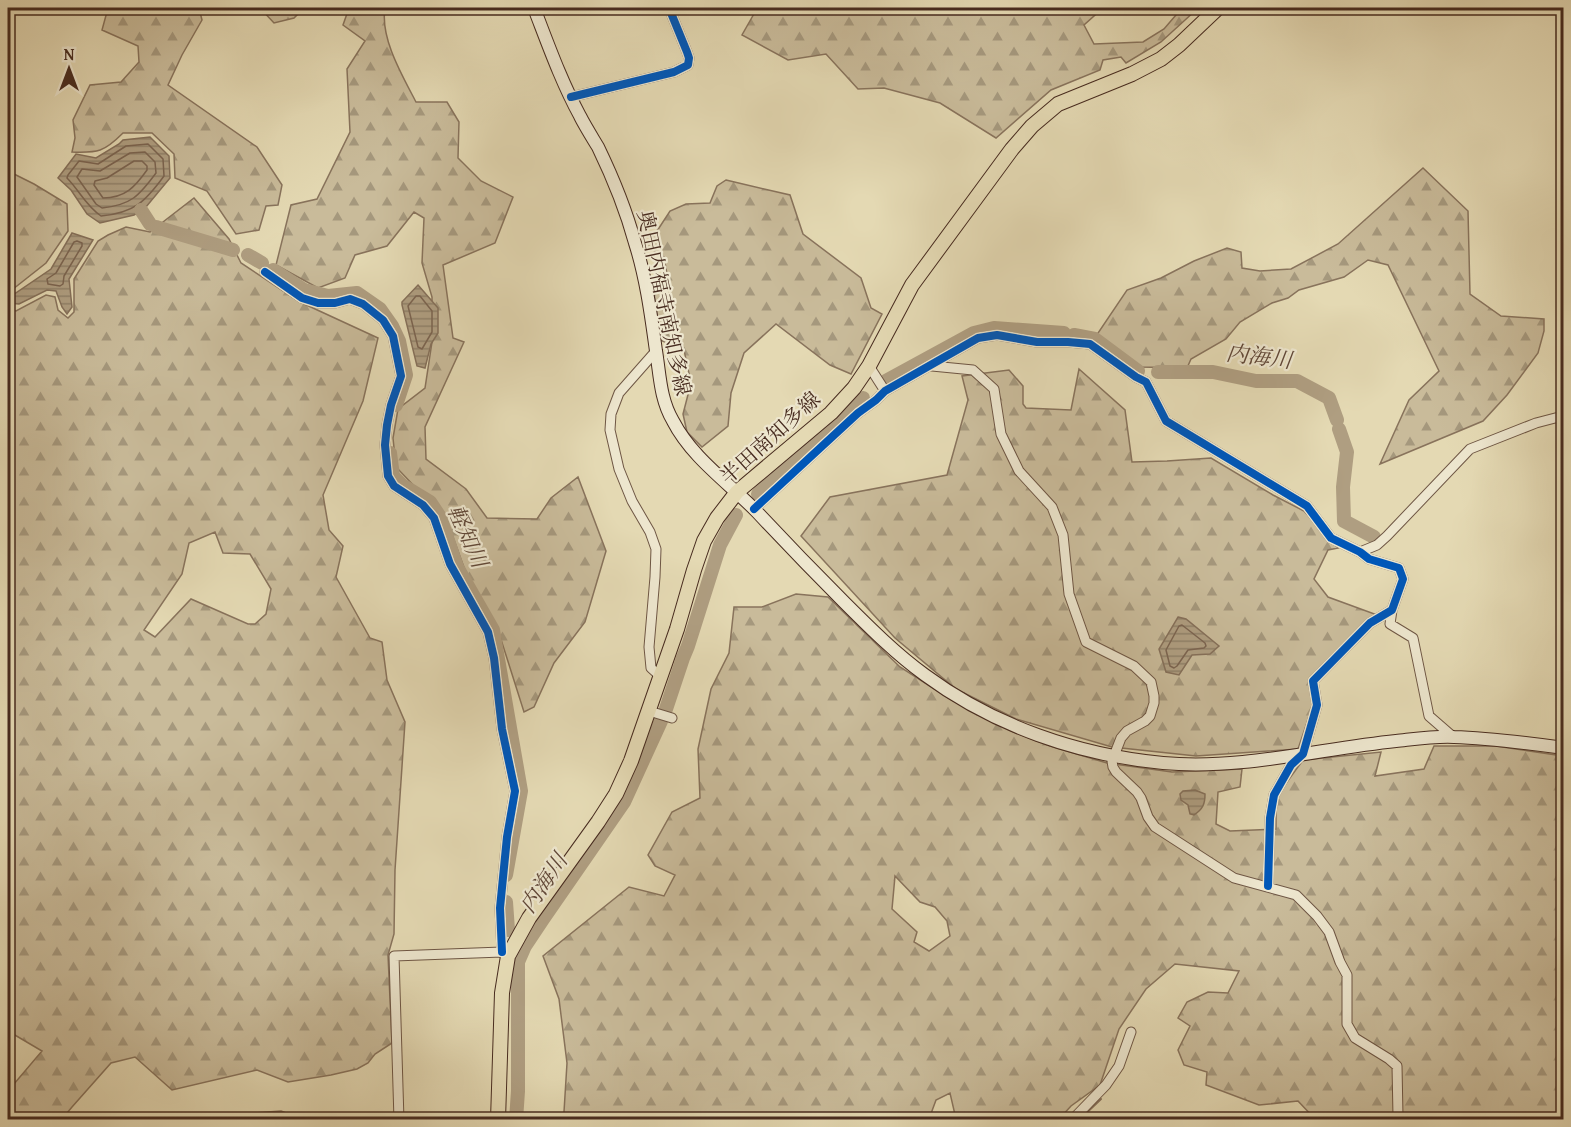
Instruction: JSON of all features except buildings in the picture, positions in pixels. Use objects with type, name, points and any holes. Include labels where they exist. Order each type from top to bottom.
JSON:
[{"type":"main road","name":"半田南知多線","points":[[498,1119],[505,954],[616,794],[631,761],[661,677],[704,541],[717,518],[737,492],[831,413],[854,388],[869,366],[912,285],[1011,149],[1032,126],[1058,104],[1132,74],[1161,59],[1218,8]]},
{"type":"street","name":"奥田内福寺南知多線","points":[[534,8],[578,114],[596,144],[622,204],[636,246],[661,388],[673,422],[685,441],[793,551],[888,645],[925,675],[982,710],[1015,726],[1070,746],[1113,756],[1163,763],[1224,764],[1284,758],[1394,741],[1452,736],[1506,740],[1563,748]]},
{"type":"street","points":[[571,97],[674,72],[688,64],[687,52],[669,8]]},
{"type":"street","points":[[265,272],[303,297],[318,303],[335,303],[350,299],[363,304],[383,320],[393,336],[401,376],[387,425],[385,445],[388,476],[394,486],[423,505],[434,518],[450,564],[488,632],[494,658],[502,729],[515,791],[507,837],[500,908],[505,954],[394,956],[399,1119]]},
{"type":"street","points":[[754,509],[885,391],[978,338],[997,335],[1037,342],[1090,344],[1146,382],[1166,421],[1307,506],[1331,538],[1369,559],[1399,568],[1403,579],[1392,610],[1390,624],[1413,638],[1429,716],[1452,736]]},
{"type":"street","points":[[656,351],[619,393],[611,414],[610,430],[619,469],[656,549],[649,647],[651,668],[661,677]]},
{"type":"street","points":[[869,366],[885,391]]},
{"type":"street","points":[[932,366],[973,370],[994,389],[1001,434],[1019,471],[1052,507],[1063,535],[1069,594],[1086,642],[1134,666],[1151,682],[1154,704],[1150,716],[1127,731],[1121,738],[1113,756],[1113,767],[1116,772],[1137,792],[1155,827],[1234,878],[1296,895],[1317,916],[1329,932],[1347,975],[1347,1024],[1355,1038],[1397,1066],[1397,1119]]},
{"type":"street","points":[[1360,552],[1377,545],[1387,536],[1470,449],[1536,423],[1563,418]]},
{"type":"street","points":[[1268,886],[1270,818],[1274,795],[1291,765],[1303,754],[1317,705],[1313,681],[1370,623],[1392,610]]},
{"type":"street","points":[[649,711],[672,718]]},
{"type":"street","points":[[1072,1119],[1106,1085],[1119,1066],[1131,1032]]},
{"type":"green space","points":[[108,8],[199,8],[202,20],[168,85],[257,147],[282,185],[278,205],[266,206],[259,230],[236,234],[207,191],[175,178],[174,154],[152,133],[123,133],[100,150],[72,152],[75,138],[73,120],[90,85],[121,82],[139,62],[138,46],[102,30]]},
{"type":"green space","points":[[260,8],[304,8],[294,18],[274,23]]},
{"type":"green space","points":[[349,8],[385,8],[384,20],[389,44],[416,102],[447,102],[459,122],[458,158],[481,181],[513,197],[495,243],[443,265],[453,338],[464,342],[425,427],[426,459],[466,489],[487,518],[537,519],[551,498],[578,477],[606,551],[585,622],[554,663],[534,707],[524,712],[498,630],[466,573],[445,515],[434,500],[416,488],[396,467],[393,438],[398,409],[425,388],[432,342],[432,297],[422,263],[424,218],[414,212],[387,246],[355,255],[345,278],[318,288],[276,265],[291,205],[317,199],[350,132],[347,69],[365,41],[343,25]]},
{"type":"green space","points":[[754,8],[1103,8],[1084,25],[1094,44],[1143,42],[1164,29],[1182,8],[1196,8],[1196,10],[1161,42],[1126,63],[1121,57],[1103,60],[1100,70],[1051,90],[996,138],[940,103],[884,88],[858,89],[826,54],[788,60],[742,35],[755,12]]},
{"type":"green space","points":[[1423,168],[1468,211],[1470,294],[1501,316],[1544,319],[1544,331],[1538,353],[1507,395],[1483,421],[1380,464],[1409,400],[1439,371],[1388,265],[1368,260],[1344,277],[1299,290],[1240,322],[1226,339],[1191,359],[1187,368],[1139,367],[1096,336],[1127,290],[1161,278],[1194,261],[1227,248],[1241,252],[1242,268],[1260,271],[1291,269],[1338,244]]},
{"type":"green space","points":[[8,171],[67,204],[68,231],[46,263],[8,293]]},
{"type":"green space","points":[[726,180],[790,195],[803,234],[861,278],[871,308],[882,314],[851,374],[830,365],[776,324],[744,353],[731,393],[728,426],[702,447],[687,432],[683,414],[691,383],[684,350],[660,340],[654,293],[669,286],[664,257],[645,245],[670,211],[686,204],[710,203],[717,186]]},
{"type":"green space","points":[[194,198],[229,239],[241,263],[300,302],[378,338],[363,401],[323,495],[329,530],[343,546],[336,577],[370,638],[382,642],[387,680],[405,722],[395,870],[394,934],[388,955],[392,1043],[357,1069],[331,1075],[288,1082],[257,1070],[172,1090],[135,1057],[111,1063],[62,1119],[8,1120],[8,1091],[42,1051],[8,1031],[8,309],[16,311],[46,295],[55,297],[58,310],[68,318],[74,312],[74,279],[98,241],[126,227],[150,232]],"holes":[[[215,532],[223,553],[250,554],[271,589],[266,614],[255,624],[248,624],[191,599],[155,637],[144,630],[182,574],[189,543]]]},
{"type":"green space","points":[[1079,369],[1125,410],[1132,462],[1211,458],[1304,511],[1338,548],[1328,550],[1314,579],[1328,597],[1380,616],[1311,679],[1313,705],[1298,749],[1196,756],[1112,747],[1016,719],[956,689],[895,638],[801,536],[830,497],[947,475],[968,400],[962,376],[1009,370],[1023,386],[1023,404],[1026,408],[1071,410]]},
{"type":"green space","points":[[796,594],[828,597],[900,667],[950,699],[1011,731],[1050,746],[1107,763],[1172,772],[1242,769],[1240,787],[1218,792],[1216,824],[1230,831],[1276,829],[1276,797],[1303,760],[1381,752],[1375,776],[1424,769],[1434,746],[1496,746],[1563,756],[1563,1119],[1315,1119],[1298,1101],[1259,1105],[1206,1085],[1207,1072],[1184,1065],[1178,1050],[1190,1026],[1178,1018],[1187,1002],[1208,992],[1228,993],[1239,971],[1175,964],[1146,989],[1119,1029],[1100,1085],[1071,1106],[1059,1119],[956,1119],[950,1093],[936,1100],[929,1119],[565,1119],[567,1063],[559,999],[543,956],[629,887],[664,896],[675,875],[655,866],[648,855],[672,812],[700,798],[698,749],[711,689],[729,653],[734,607],[762,607]],"holes":[[[895,876],[920,902],[935,907],[947,921],[950,936],[929,951],[914,942],[917,932],[892,909]]]},
{"type":"green space","points":[[281,1111],[301,1119],[210,1119],[230,1115]]},
{"type":"water","points":[[150,137],[169,156],[170,178],[146,207],[134,215],[100,223],[87,214],[71,190],[58,178],[76,154],[96,158],[123,140]]},
{"type":"water","points":[[72,233],[93,240],[69,279],[72,307],[67,314],[56,291],[47,290],[19,304],[8,303],[10,297],[51,269]]},
{"type":"water","points":[[418,285],[438,308],[438,333],[431,344],[425,368],[417,366],[402,305],[402,302]]},
{"type":"water","points":[[1178,617],[1186,619],[1219,646],[1210,654],[1192,655],[1179,675],[1166,672],[1159,649]]},
{"type":"water","points":[[1195,790],[1205,794],[1205,798],[1201,808],[1194,815],[1190,814],[1188,805],[1181,800],[1180,794],[1183,791]]},
{"type":"waterway","name":"軽知川","points":[[141,210],[150,224]]},
{"type":"waterway","name":"軽知川","points":[[156,227],[233,250]]},
{"type":"waterway","name":"軽知川","points":[[248,255],[262,263]]},
{"type":"waterway","name":"軽知川","points":[[273,270],[304,290],[328,296],[357,293],[380,309],[399,341],[406,375],[396,405]]},
{"type":"waterway","name":"内海川","points":[[886,381],[974,333],[994,328],[1064,333]]},
{"type":"waterway","name":"内海川","points":[[1074,335],[1095,339],[1138,371]]},
{"type":"waterway","name":"内海川","points":[[1158,372],[1213,372],[1256,381],[1297,381],[1329,398],[1337,420]]},
{"type":"waterway","name":"内海川","points":[[758,494],[863,398]]},
{"type":"waterway","name":"内海川","points":[[1339,429],[1347,452],[1343,487],[1344,521],[1374,537]]},
{"type":"waterway","name":"軽知川","points":[[390,453],[393,476],[402,485],[430,502],[440,517],[457,567],[493,630],[521,791],[506,875]]},
{"type":"waterway","name":"内海川","points":[[666,709],[720,545],[736,515]]},
{"type":"waterway","name":"内海川","points":[[516,1120],[518,962],[525,946],[624,802],[661,721]]},
{"type":"waterway","name":"軽知川","points":[[506,902],[508,930]]},
{"type":"waterway","points":[[1079,1120],[1101,1099]]},
{"type":"cycle path","points":[[571,97],[674,72],[688,65],[689,58],[669,8]]},
{"type":"cycle path","points":[[265,272],[302,298],[318,303],[335,303],[350,299],[363,304],[383,320],[393,336],[401,376],[387,425],[385,445],[388,476],[394,486],[423,505],[434,518],[450,564],[488,632],[494,658],[502,729],[515,791],[507,837],[500,908],[502,952]]},
{"type":"cycle path","points":[[754,509],[885,391],[978,338],[997,335],[1037,342],[1090,344],[1146,382],[1166,421],[1307,506],[1331,538],[1369,559],[1399,568],[1403,579],[1392,610],[1370,623],[1313,681],[1317,705],[1303,754],[1291,765],[1274,795],[1270,818],[1268,886]]}]
